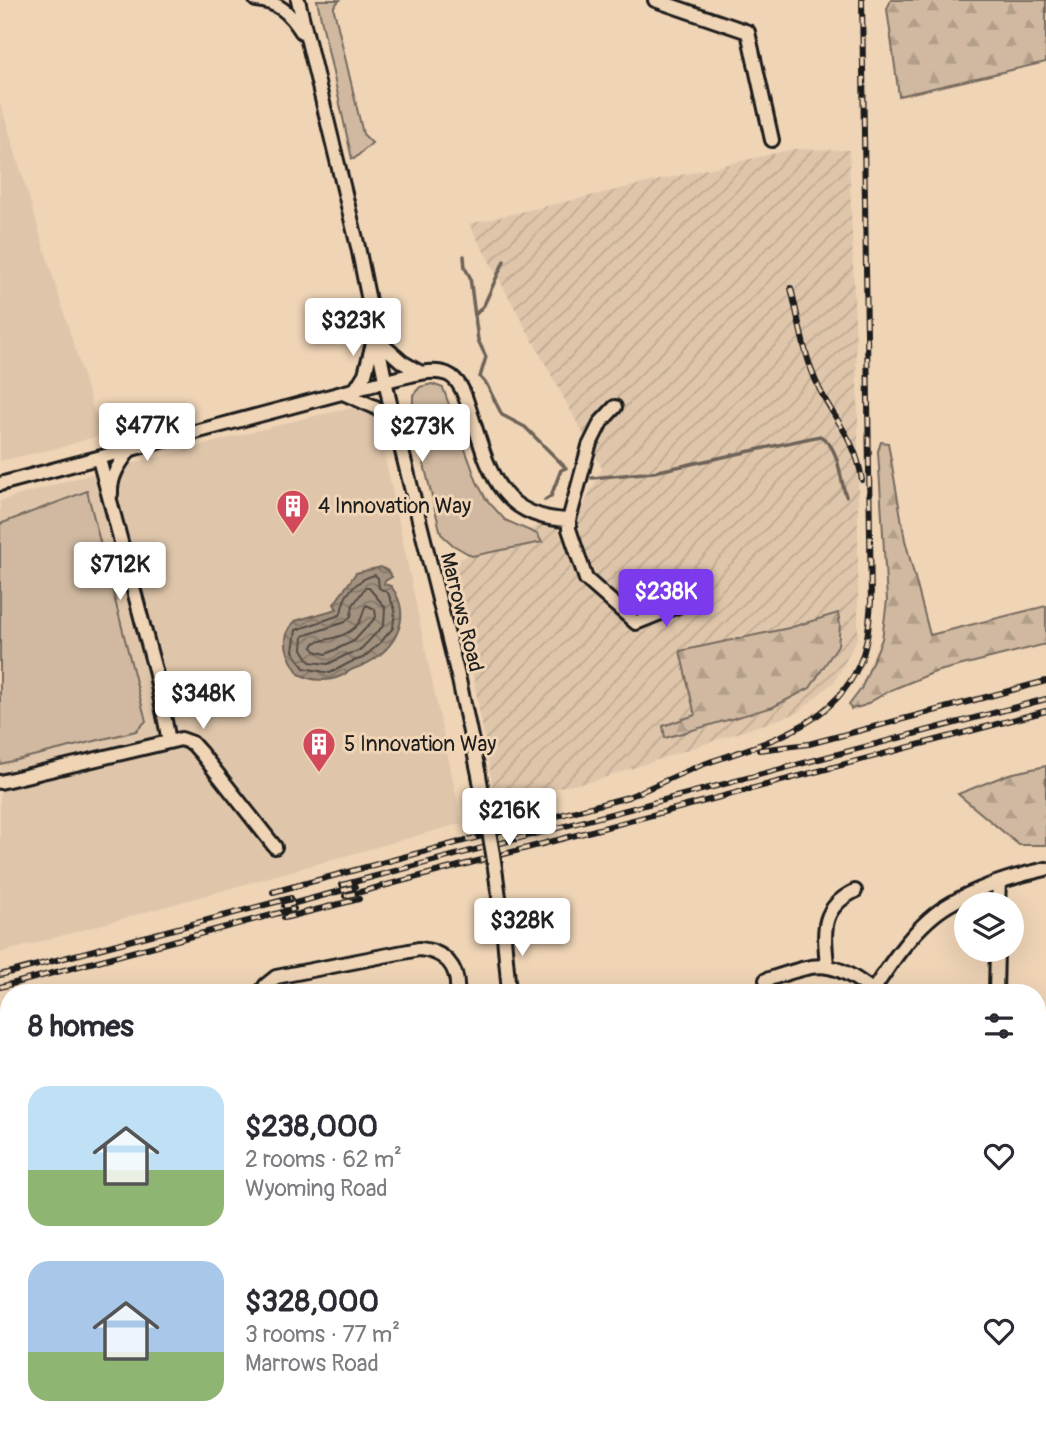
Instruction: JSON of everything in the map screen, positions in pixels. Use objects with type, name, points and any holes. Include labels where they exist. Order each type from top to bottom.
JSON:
[{"type":"street","points":[[256,0],[275,3],[289,14],[307,41]]},
{"type":"street","name":"Marrows Road","points":[[298,0],[358,247],[385,382],[459,680],[491,841],[508,984]]},
{"type":"street","points":[[655,0],[748,32],[772,140]]},
{"type":"street","points":[[350,392],[366,374],[376,337],[402,362],[421,373]]},
{"type":"street","points":[[0,484],[385,382],[421,373],[439,372],[449,375],[461,387],[490,469],[512,502],[534,516],[569,520]]},
{"type":"street","points":[[350,392],[396,424]]},
{"type":"street","points":[[615,407],[601,422],[589,446],[569,520],[575,552],[586,579],[636,623],[683,604]]},
{"type":"street","points":[[112,508],[110,485],[118,466],[129,451]]},
{"type":"street","points":[[99,459],[155,670],[169,741]]},
{"type":"street","points":[[0,782],[181,739],[192,743],[233,791],[275,847]]},
{"type":"street","points":[[878,984],[897,955],[949,904],[999,882],[1046,869]]},
{"type":"street","points":[[999,882],[999,892]]},
{"type":"street","points":[[827,965],[827,918],[836,902],[855,891]]},
{"type":"street","points":[[268,984],[276,976],[419,949],[442,954],[452,964],[458,984]]},
{"type":"street","points":[[996,984],[997,962]]},
{"type":"street","points":[[766,980],[804,968],[827,965],[864,984]]},
{"type":"shaded area","points":[[0,102],[101,435],[0,461]]},
{"type":"shaded area","points":[[794,149],[849,150],[858,408],[858,637],[835,681],[797,713],[594,781],[495,799],[453,562],[583,507],[602,468],[469,224]]},
{"type":"shaded area","points":[[352,408],[362,409],[374,416],[379,428],[462,823],[0,953],[0,501],[70,480]]},
{"type":"green space","points":[[317,0],[340,0],[334,10],[363,134],[372,143],[354,159],[352,159]]},
{"type":"green space","points":[[891,0],[1046,0],[1046,62],[899,96],[887,9]]},
{"type":"green space","points":[[432,384],[443,388],[477,482],[486,499],[505,520],[537,534],[542,542],[472,556],[441,534],[413,419],[413,395],[420,387]]},
{"type":"green space","points":[[881,442],[888,443],[905,540],[930,635],[1046,606],[1046,644],[935,672],[851,709],[849,705],[861,689],[882,639],[887,600],[878,451]]},
{"type":"green space","points":[[87,491],[146,721],[136,731],[0,764],[0,524]]},
{"type":"green space","points":[[838,613],[838,645],[810,688],[773,707],[665,738],[663,726],[695,715],[680,651],[789,628]]},
{"type":"green space","points":[[1046,766],[1046,845],[1019,845],[958,794],[1009,774]]},
{"type":"water","points":[[381,567],[392,577],[384,584],[391,586],[401,611],[400,624],[389,646],[369,662],[336,678],[320,680],[299,674],[291,661],[286,641],[295,621],[337,609],[334,604],[356,573]]},
{"type":"waterway","points":[[464,256],[465,268],[470,277],[478,340],[486,357],[480,377],[502,415],[525,427],[566,468],[561,470],[551,496],[545,500]]},
{"type":"waterway","points":[[476,314],[484,305],[504,261]]},
{"type":"waterway","points":[[592,478],[654,472],[820,436],[832,447],[846,496]]},
{"type":"railway","points":[[273,892],[628,797],[795,729],[814,718],[847,686],[864,650],[871,602],[862,0]]},
{"type":"railway","points":[[791,288],[814,376],[850,442],[862,480]]},
{"type":"railway","points":[[759,750],[809,744],[1046,681]]},
{"type":"railway","points":[[342,885],[1046,699]]},
{"type":"railway","points":[[345,896],[1046,711]]},
{"type":"railway","points":[[284,906],[355,887]]},
{"type":"railway","points":[[0,975],[291,898]]},
{"type":"railway","points":[[284,918],[359,899]]},
{"type":"railway","points":[[11,984],[294,909]]},
{"type":"place","name":"4 Innovation Way","points":[[293,536]]},
{"type":"place","name":"5 Innovation Way","points":[[319,774]]}]
